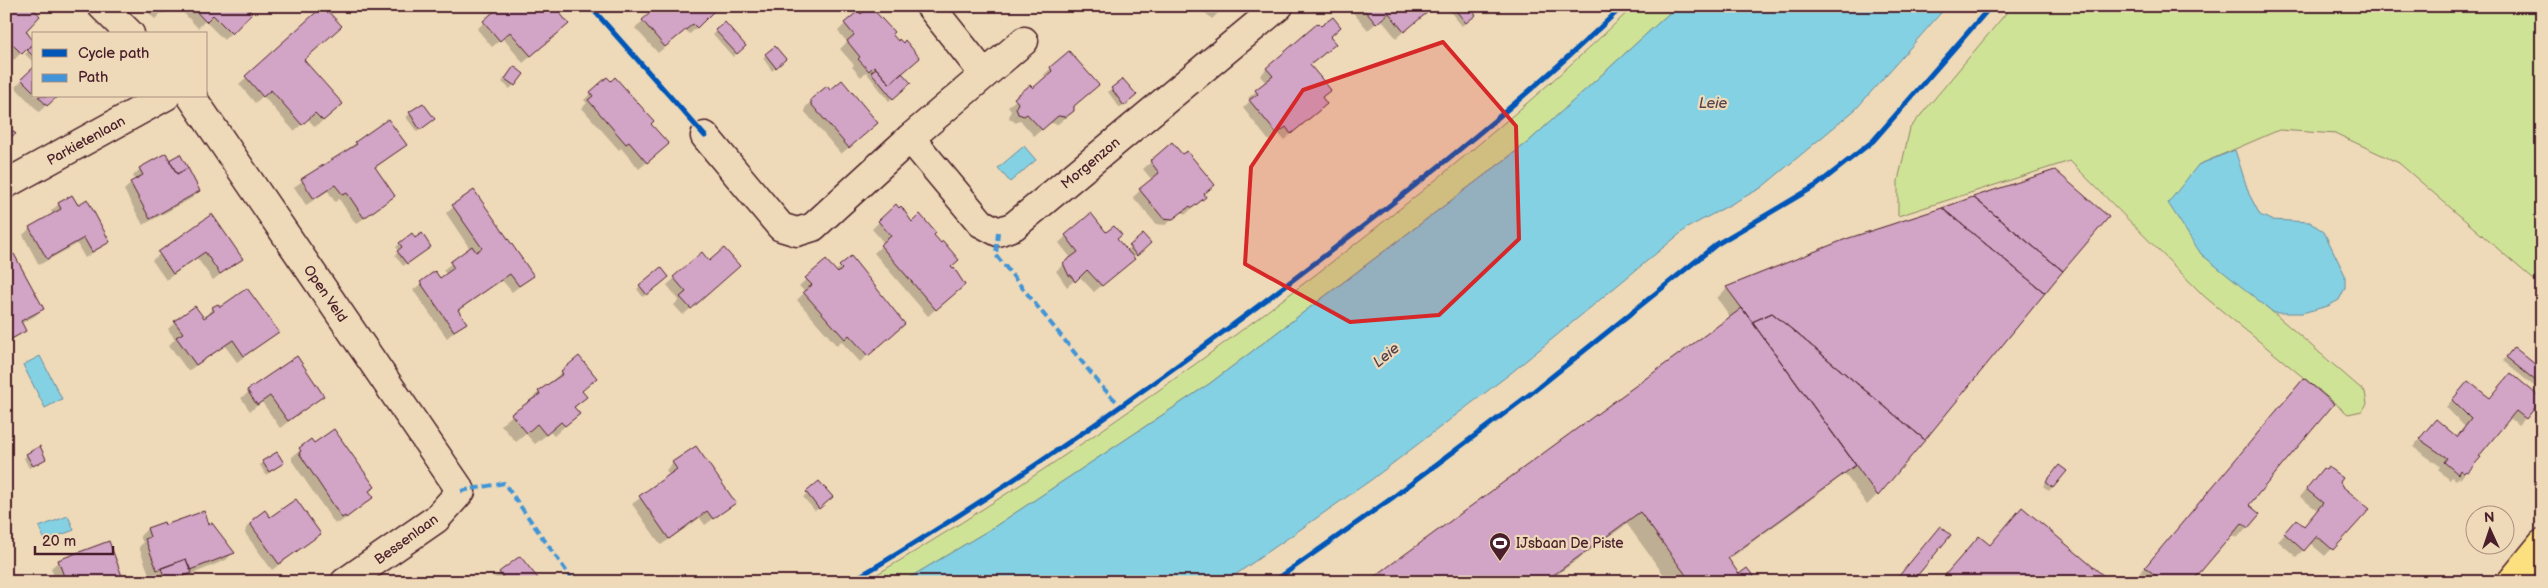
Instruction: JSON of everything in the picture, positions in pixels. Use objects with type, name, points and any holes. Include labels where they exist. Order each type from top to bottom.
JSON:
[{"type":"main road","points":[[2511,582],[2542,544]]},
{"type":"street","points":[[102,6],[128,32]]},
{"type":"street","points":[[930,6],[984,74]]},
{"type":"street","name":"Morgenzon","points":[[910,138],[981,223],[998,232],[1014,226],[1279,6]]},
{"type":"street","points":[[705,136],[781,227],[796,232],[813,227],[910,138],[1024,41]]},
{"type":"street","name":"Parkietenlaan","points":[[6,184],[162,98]]},
{"type":"street","name":"Open Veld","points":[[192,98],[462,490]]},
{"type":"street","name":"Bessenlaan","points":[[345,582],[436,519],[462,490]]},
{"type":"highlighted area","points":[[1443,42],[1516,126],[1519,239],[1439,315],[1350,322],[1245,264],[1251,167],[1303,90]]},
{"type":"green space","points":[[1634,6],[1677,6],[1527,143],[1209,384],[994,527],[902,582],[864,582],[961,523],[1056,461],[1150,397],[1242,330],[1443,174],[1540,92]]},
{"type":"green space","points":[[2012,6],[2542,6],[2542,287],[2399,163],[2337,134],[2279,130],[2198,165],[2201,254],[2247,290],[2365,392],[2367,404],[2362,411],[2348,414],[2205,297],[2070,161],[1898,216],[1898,181],[1910,128]]},
{"type":"water","name":"Leie","points":[[1677,6],[1947,6],[1856,109],[1761,188],[1687,228],[1511,373],[1371,480],[1225,582],[902,582],[994,527],[1209,384],[1527,143]]},
{"type":"water","points":[[1024,146],[1036,160],[1010,182],[998,168]]},
{"type":"water","points":[[2235,150],[2249,194],[2260,215],[2271,220],[2310,222],[2324,232],[2345,275],[2345,288],[2339,300],[2328,306],[2302,313],[2274,313],[2201,254],[2168,203],[2198,165]]},
{"type":"water","points":[[40,356],[62,399],[45,408],[23,365]]},
{"type":"water","points":[[68,516],[74,530],[45,541],[39,527]]},
{"type":"building","points":[[6,6],[31,6],[40,16],[26,31],[32,39],[32,44],[22,54],[12,44],[6,49]]},
{"type":"building","points":[[156,6],[169,6],[163,13]]},
{"type":"building","points":[[191,6],[245,6],[252,13],[232,34],[213,15],[206,22]]},
{"type":"building","points":[[323,6],[342,26],[304,60],[343,104],[323,121],[315,113],[302,125],[271,90],[263,97],[245,76]]},
{"type":"building","points":[[500,6],[554,6],[569,24],[531,56],[510,32],[500,41],[483,21]]},
{"type":"building","points":[[658,6],[711,6],[715,10],[697,28],[693,24],[665,47],[642,20]]},
{"type":"building","points":[[870,6],[894,32],[892,34],[898,41],[899,39],[903,43],[905,40],[920,58],[890,84],[874,66],[869,71],[858,59],[860,57],[847,41],[854,35],[844,23],[858,11],[861,14]]},
{"type":"building","points":[[1361,6],[1435,6],[1404,32],[1389,13],[1376,24]]},
{"type":"building","points":[[1452,6],[1469,6],[1476,15],[1466,23]]},
{"type":"building","points":[[1333,17],[1341,27],[1330,37],[1336,44],[1310,65],[1331,90],[1322,97],[1327,104],[1291,134],[1286,127],[1277,134],[1249,100],[1258,94],[1255,90],[1273,76],[1266,68],[1318,23],[1321,26]]},
{"type":"building","points":[[725,22],[746,46],[737,54],[715,30]]},
{"type":"building","points":[[32,46],[32,55],[27,50]]},
{"type":"building","points":[[775,46],[786,59],[776,68],[765,54]]},
{"type":"building","points":[[1069,51],[1099,85],[1074,106],[1074,111],[1066,117],[1058,116],[1042,130],[1027,114],[1024,116],[1018,114],[1016,107],[1018,103],[1014,98],[1030,85],[1033,88],[1052,71],[1050,67]]},
{"type":"building","points":[[514,66],[524,74],[515,86],[505,79]]},
{"type":"building","points":[[876,68],[890,84],[902,73],[911,83],[893,99],[871,72]]},
{"type":"building","points":[[32,69],[32,90],[21,79]]},
{"type":"building","points":[[607,77],[611,81],[615,77],[654,121],[651,124],[669,144],[647,163],[629,142],[626,144],[588,100],[593,96],[590,92]]},
{"type":"building","points":[[1123,79],[1137,95],[1124,106],[1111,88]]},
{"type":"building","points":[[842,80],[878,123],[849,148],[811,104],[811,99],[827,86],[830,90]]},
{"type":"building","points":[[40,98],[56,98],[47,106]]},
{"type":"building","points":[[423,103],[435,119],[420,130],[409,112]]},
{"type":"building","points":[[388,119],[407,145],[375,167],[395,196],[364,218],[347,193],[343,195],[335,185],[314,199],[301,179],[357,144],[355,142]]},
{"type":"building","points":[[6,124],[16,134],[6,139]]},
{"type":"building","points":[[1172,142],[1182,154],[1187,151],[1215,185],[1204,194],[1206,197],[1173,219],[1163,218],[1139,189],[1159,173],[1150,161]]},
{"type":"building","points":[[166,153],[177,174],[188,168],[200,191],[150,219],[130,182],[143,175],[139,168]]},
{"type":"building","points":[[180,154],[188,168],[177,174],[169,160]]},
{"type":"building","points":[[2055,170],[2109,217],[2063,271],[1973,197]]},
{"type":"building","points":[[474,190],[534,276],[519,286],[510,274],[458,310],[467,323],[454,331],[420,282],[435,271],[440,278],[454,268],[450,262],[472,246],[476,252],[482,248],[452,205]]},
{"type":"building","points":[[72,195],[78,205],[87,199],[110,242],[92,252],[84,238],[47,259],[29,227],[61,209],[58,203]]},
{"type":"building","points":[[1973,197],[2063,271],[2045,293],[1942,208]]},
{"type":"building","points":[[896,204],[899,208],[901,206],[912,222],[920,214],[936,233],[934,235],[941,243],[943,241],[959,260],[951,267],[954,268],[965,285],[936,310],[880,245],[891,236],[878,221]]},
{"type":"building","points":[[1942,208],[2045,293],[1925,440],[1772,313],[1752,322],[1726,287],[1846,239]]},
{"type":"building","points":[[1091,213],[1106,232],[1114,226],[1122,235],[1117,239],[1135,259],[1102,286],[1087,270],[1075,282],[1071,275],[1069,276],[1063,263],[1078,252],[1065,235]]},
{"type":"building","points":[[212,214],[243,259],[220,274],[205,252],[173,274],[158,252]]},
{"type":"building","points":[[412,233],[415,238],[422,233],[431,247],[407,264],[397,251],[402,247],[399,243]]},
{"type":"building","points":[[1143,234],[1151,243],[1137,256],[1129,246]]},
{"type":"building","points":[[724,248],[740,266],[691,309],[680,297],[686,292],[673,277],[702,252],[709,261]]},
{"type":"building","points":[[14,254],[44,309],[21,321],[26,331],[6,342],[6,258]]},
{"type":"building","points":[[851,256],[905,324],[868,356],[849,335],[845,339],[803,292],[812,285],[805,278],[826,260],[838,273],[842,269],[839,266]]},
{"type":"building","points":[[661,267],[669,277],[647,295],[639,285]]},
{"type":"building","points":[[247,288],[279,332],[244,356],[233,340],[196,365],[176,337],[183,333],[174,321],[195,306],[204,318],[214,311],[212,307],[218,304],[220,307]]},
{"type":"building","points":[[1742,308],[1856,465],[1728,558],[1739,574],[1747,568],[1758,582],[1713,582],[1707,573],[1695,582],[1691,582],[1640,512],[1544,582],[1367,582]]},
{"type":"building","points":[[1772,313],[1925,440],[1878,496],[1752,322]]},
{"type":"building","points":[[2514,347],[2542,370],[2542,386],[2506,357]]},
{"type":"building","points":[[297,356],[324,396],[288,421],[270,396],[257,405],[247,390]]},
{"type":"building","points":[[579,356],[597,378],[582,391],[587,397],[574,407],[580,414],[565,426],[561,422],[546,435],[537,424],[527,433],[511,414],[540,394],[538,391],[563,374],[561,371]]},
{"type":"building","points":[[2511,373],[2542,399],[2526,419],[2516,411],[2468,472],[2464,473],[2460,470],[2458,474],[2444,462],[2447,458],[2419,439],[2436,419],[2457,437],[2471,419],[2452,400],[2468,381],[2490,398]]},
{"type":"building","points":[[2304,378],[2334,404],[2249,505],[2260,514],[2248,528],[2242,523],[2192,582],[2163,582],[2145,567]]},
{"type":"building","points":[[334,429],[375,487],[369,491],[374,497],[346,518],[345,516],[342,518],[299,453],[301,451],[299,448],[311,439],[314,443]]},
{"type":"building","points":[[40,446],[46,459],[33,466],[26,454]]},
{"type":"building","points":[[696,446],[736,503],[713,519],[707,511],[669,539],[639,496],[677,469],[672,462]]},
{"type":"building","points":[[277,452],[284,463],[269,472],[262,461]]},
{"type":"building","points":[[2059,465],[2067,471],[2053,488],[2046,482]]},
{"type":"building","points":[[2328,467],[2343,478],[2340,482],[2342,486],[2370,509],[2333,550],[2317,536],[2304,551],[2284,533],[2296,519],[2304,526],[2323,503],[2306,489],[2323,468],[2326,470]]},
{"type":"building","points":[[819,481],[833,497],[819,509],[806,492]]},
{"type":"building","points":[[296,499],[321,534],[279,564],[251,525],[253,519],[265,510],[270,517]]},
{"type":"building","points":[[2022,507],[2111,582],[1953,582],[1945,575],[1979,536],[1990,545]]},
{"type":"building","points":[[204,511],[209,524],[212,523],[235,553],[190,570],[186,559],[157,570],[145,539],[150,537],[147,528],[164,522],[165,525]]},
{"type":"building","points":[[1940,526],[1951,535],[1912,582],[1894,582]]},
{"type":"building","points":[[109,541],[122,576],[113,580],[114,582],[66,582],[58,560]]},
{"type":"building","points":[[520,556],[541,582],[503,582],[505,580],[499,572]]},
{"type":"building","points":[[186,559],[192,573],[166,582],[161,568]]},
{"type":"building","points":[[122,576],[124,582],[114,582],[113,580]]},
{"type":"marked path","points":[[998,232],[996,255],[1103,388],[1122,407]]},
{"type":"marked path","points":[[461,491],[504,483],[574,582]]},
{"type":"cycle path","points":[[590,6],[705,136]]},
{"type":"cycle path","points":[[850,582],[1019,476],[1237,322],[1460,149],[1543,79],[1623,6]]},
{"type":"cycle path","points":[[1273,582],[1392,498],[1534,391],[1717,244],[1817,185],[1873,141],[1991,6]]},
{"type":"place","name":"IJsbaan De Piste","points":[[1500,562]]}]
